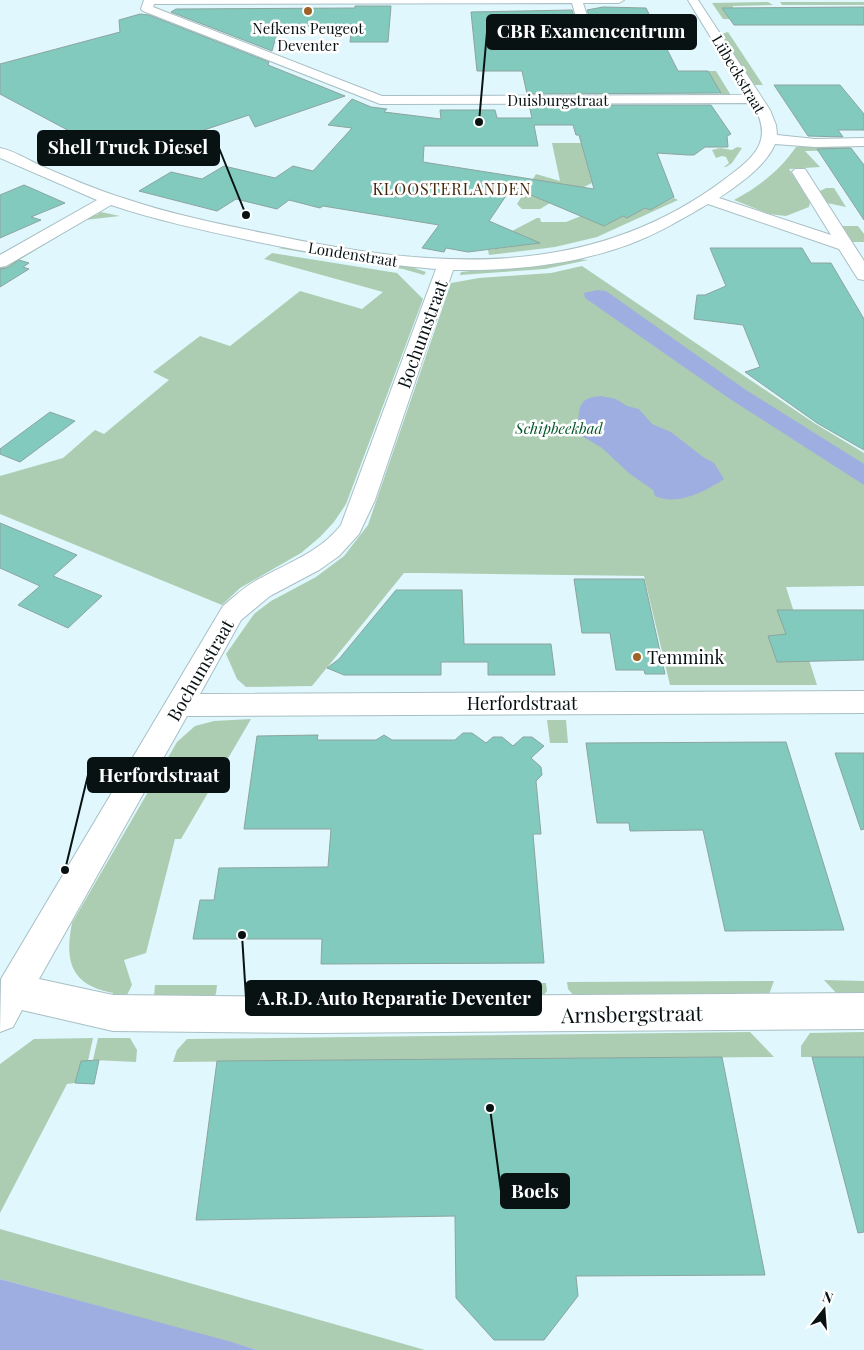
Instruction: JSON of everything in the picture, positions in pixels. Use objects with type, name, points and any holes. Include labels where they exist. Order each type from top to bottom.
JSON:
[{"type":"street","points":[[532,30],[534,39],[576,39],[588,37],[576,0]]},
{"type":"street","points":[[149,1],[619,0]]},
{"type":"street","name":"Lübeckstraat","points":[[693,0],[731,58],[769,122],[770,139]]},
{"type":"street","name":"Duisburgstraat","points":[[149,1],[147,9],[380,100],[756,99]]},
{"type":"street","points":[[708,198],[751,167],[770,139],[815,143],[864,142]]},
{"type":"street","name":"Londenstraat","points":[[0,152],[110,199],[174,218],[298,245],[400,263],[446,266],[482,266],[530,262],[602,248],[622,242],[708,198]]},
{"type":"street","points":[[800,172],[864,275]]},
{"type":"street","points":[[708,198],[845,245]]},
{"type":"street","points":[[0,262],[110,199]]},
{"type":"street","points":[[781,222],[825,213]]},
{"type":"street","name":"Bochumstraat","points":[[7,1003],[181,705],[232,613],[254,594],[306,568],[335,548],[349,531],[363,500],[446,266]]},
{"type":"street","name":"Herfordstraat","points":[[181,705],[864,702]]},
{"type":"street","name":"Arnsbergstraat","points":[[7,1003],[113,1013],[324,1015],[864,1011]]},
{"type":"green space","points":[[768,2],[773,5],[723,8],[730,19],[723,19],[712,3]]},
{"type":"green space","points":[[780,2],[864,2],[864,5],[782,5]]},
{"type":"green space","points":[[728,32],[763,85],[753,85],[721,34]]},
{"type":"green space","points":[[708,71],[716,71],[732,97],[691,99],[689,94],[721,94]]},
{"type":"green space","points":[[552,143],[581,143],[592,183],[582,188],[535,181],[526,193],[550,203],[540,209],[522,209],[517,204],[536,174],[560,181]]},
{"type":"green space","points":[[848,146],[852,150],[805,151],[820,167],[789,169],[810,202],[809,207],[786,216],[769,214],[734,200],[768,177],[796,147]]},
{"type":"green space","points":[[737,147],[742,148],[732,163],[726,167],[724,167],[729,163],[726,157],[716,158],[712,150],[720,148],[732,150]]},
{"type":"green space","points":[[826,188],[834,188],[846,207],[827,203],[820,191]]},
{"type":"green space","points":[[674,198],[678,200],[597,237],[555,247],[489,255],[488,250],[538,243],[512,231],[537,218],[540,218],[541,222],[566,222],[581,216],[604,226],[623,216],[627,218],[645,208],[650,210]]},
{"type":"green space","points":[[101,212],[120,216],[85,220],[6,268],[0,279],[0,266],[91,213],[96,215]]},
{"type":"green space","points":[[841,226],[858,226],[864,234],[864,242],[851,242]]},
{"type":"green space","points":[[285,247],[411,267],[426,272],[424,275],[403,269],[278,248]]},
{"type":"green space","points":[[272,253],[397,273],[423,299],[346,504],[334,522],[320,537],[301,553],[240,588],[222,605],[0,514],[0,476],[63,458],[95,430],[104,434],[169,380],[153,372],[200,336],[230,346],[300,291],[362,309],[383,292],[264,259]]},
{"type":"green space","points":[[578,259],[588,260],[545,269],[460,275],[461,272],[536,266]]},
{"type":"green space","name":"Schipbeekbad","points":[[582,266],[814,423],[864,453],[864,586],[786,587],[817,685],[670,685],[644,576],[404,573],[312,686],[246,687],[237,679],[226,654],[254,614],[271,601],[316,577],[344,556],[368,525],[451,283],[479,278],[551,273]]},
{"type":"green space","points":[[251,719],[181,839],[175,839],[146,953],[124,960],[132,985],[126,997],[112,1002],[113,993],[88,984],[74,970],[69,950],[72,923],[177,742],[195,726],[214,721]]},
{"type":"green space","points":[[547,720],[566,720],[568,743],[550,743]]},
{"type":"green space","points":[[824,980],[864,981],[864,997],[840,997]]},
{"type":"green space","points":[[774,981],[768,997],[576,998],[568,989],[567,982]]},
{"type":"green space","points":[[468,983],[546,983],[547,991],[543,996],[474,998],[467,991]]},
{"type":"green space","points":[[155,985],[217,985],[216,994],[209,1000],[154,996]]},
{"type":"green space","points":[[750,1032],[774,1057],[173,1062],[177,1050],[187,1039]]},
{"type":"green space","points":[[864,1032],[864,1057],[801,1057],[801,1046],[810,1033]]},
{"type":"green space","points":[[93,1038],[88,1061],[81,1061],[75,1083],[67,1084],[0,1213],[0,1064],[34,1039]]},
{"type":"green space","points":[[98,1038],[130,1038],[137,1050],[136,1062],[93,1060]]},
{"type":"green space","points":[[0,1229],[425,1350],[257,1350],[0,1279]]},
{"type":"water","points":[[597,290],[606,291],[746,390],[864,464],[864,485],[730,399],[585,298],[584,293]]},
{"type":"water","points":[[601,396],[616,399],[627,406],[639,409],[652,424],[671,432],[703,457],[714,463],[724,479],[708,489],[691,496],[664,499],[655,496],[653,490],[630,474],[602,448],[577,433],[580,407],[586,399]]},
{"type":"water","points":[[0,1279],[228,1341],[257,1350],[0,1350]]},
{"type":"building","points":[[355,6],[391,6],[388,42],[350,42],[352,26],[279,26],[272,51],[171,12],[176,9],[355,8]]},
{"type":"building","points":[[603,7],[646,8],[678,71],[708,71],[721,93],[527,94],[522,71],[477,71],[471,12],[572,10],[579,32],[540,33],[536,26],[528,26],[524,30],[526,39],[534,45],[593,40],[596,36],[587,10]]},
{"type":"building","points":[[864,7],[864,25],[734,25],[722,8]]},
{"type":"building","points":[[140,14],[149,15],[269,62],[268,65],[345,96],[255,127],[249,115],[120,158],[0,94],[0,64],[120,32],[119,20]]},
{"type":"building","points":[[774,85],[840,85],[864,114],[864,130],[838,130],[843,137],[808,136]]},
{"type":"building","points":[[352,99],[371,107],[387,109],[384,112],[441,119],[440,110],[495,110],[497,118],[532,118],[529,105],[711,105],[731,134],[727,136],[728,147],[705,147],[694,155],[657,153],[674,197],[650,210],[645,208],[627,218],[623,216],[604,226],[512,187],[489,221],[540,243],[468,252],[446,248],[444,252],[422,248],[439,225],[323,206],[320,208],[289,200],[277,209],[236,199],[217,211],[139,191],[171,172],[202,179],[224,166],[275,178],[293,166],[313,171],[352,128],[328,125]],"holes":[[[534,125],[573,125],[576,135],[579,135],[594,189],[423,162],[424,146],[538,146]]]},
{"type":"building","points":[[851,148],[864,165],[864,220],[817,149]]},
{"type":"building","points":[[24,185],[65,203],[31,217],[41,220],[0,238],[0,195]]},
{"type":"building","points":[[710,248],[802,248],[811,263],[831,263],[864,319],[864,450],[817,423],[745,372],[760,367],[743,325],[694,319],[697,295],[705,295],[726,286]]},
{"type":"building","points":[[19,260],[29,263],[23,267],[29,269],[0,287],[0,269],[7,268]]},
{"type":"building","points":[[50,412],[75,421],[20,462],[0,454],[0,449]]},
{"type":"building","points":[[0,523],[77,555],[53,576],[102,596],[68,628],[18,605],[40,586],[0,568]]},
{"type":"building","points":[[574,579],[644,579],[665,674],[645,674],[644,670],[616,670],[610,633],[582,633]]},
{"type":"building","points":[[396,590],[462,590],[464,644],[551,644],[555,675],[488,675],[488,662],[441,662],[441,675],[344,675],[327,668],[339,659]]},
{"type":"building","points":[[777,610],[864,610],[864,660],[777,662],[768,636],[786,634]]},
{"type":"building","points":[[463,733],[472,733],[486,743],[493,737],[502,737],[513,746],[523,737],[532,737],[544,746],[531,758],[541,767],[542,775],[536,781],[541,834],[533,834],[544,963],[321,964],[322,939],[193,939],[200,900],[214,900],[219,868],[328,867],[331,829],[244,829],[257,736],[318,735],[317,740],[376,740],[384,735],[392,740],[455,740]]},
{"type":"building","points":[[786,742],[844,930],[725,931],[703,830],[630,831],[629,823],[597,823],[586,743]]},
{"type":"building","points":[[835,753],[864,753],[864,829],[861,830]]},
{"type":"building","points":[[722,1057],[765,1275],[576,1276],[578,1296],[544,1340],[494,1340],[456,1298],[455,1216],[196,1220],[217,1061]]},
{"type":"building","points":[[812,1057],[864,1057],[864,1232],[858,1233]]},
{"type":"building","points":[[99,1060],[94,1084],[75,1083],[81,1061]]},
{"type":"place","name":"Nefkens Peugeot Deventer","points":[[308,11]]},
{"type":"place","name":"CBR Examencentrum","points":[[479,122]]},
{"type":"place","name":"Shell Truck Diesel","points":[[246,215]]},
{"type":"place","name":"Temmink","points":[[637,657]]},
{"type":"place","name":"Herfordstraat","points":[[65,870]]},
{"type":"place","name":"A.R.D. Auto Reparatie Deventer","points":[[242,935]]},
{"type":"place","name":"Boels","points":[[490,1108]]},
{"type":"district","name":"KLOOSTERLANDEN","points":[[452,188]]}]
